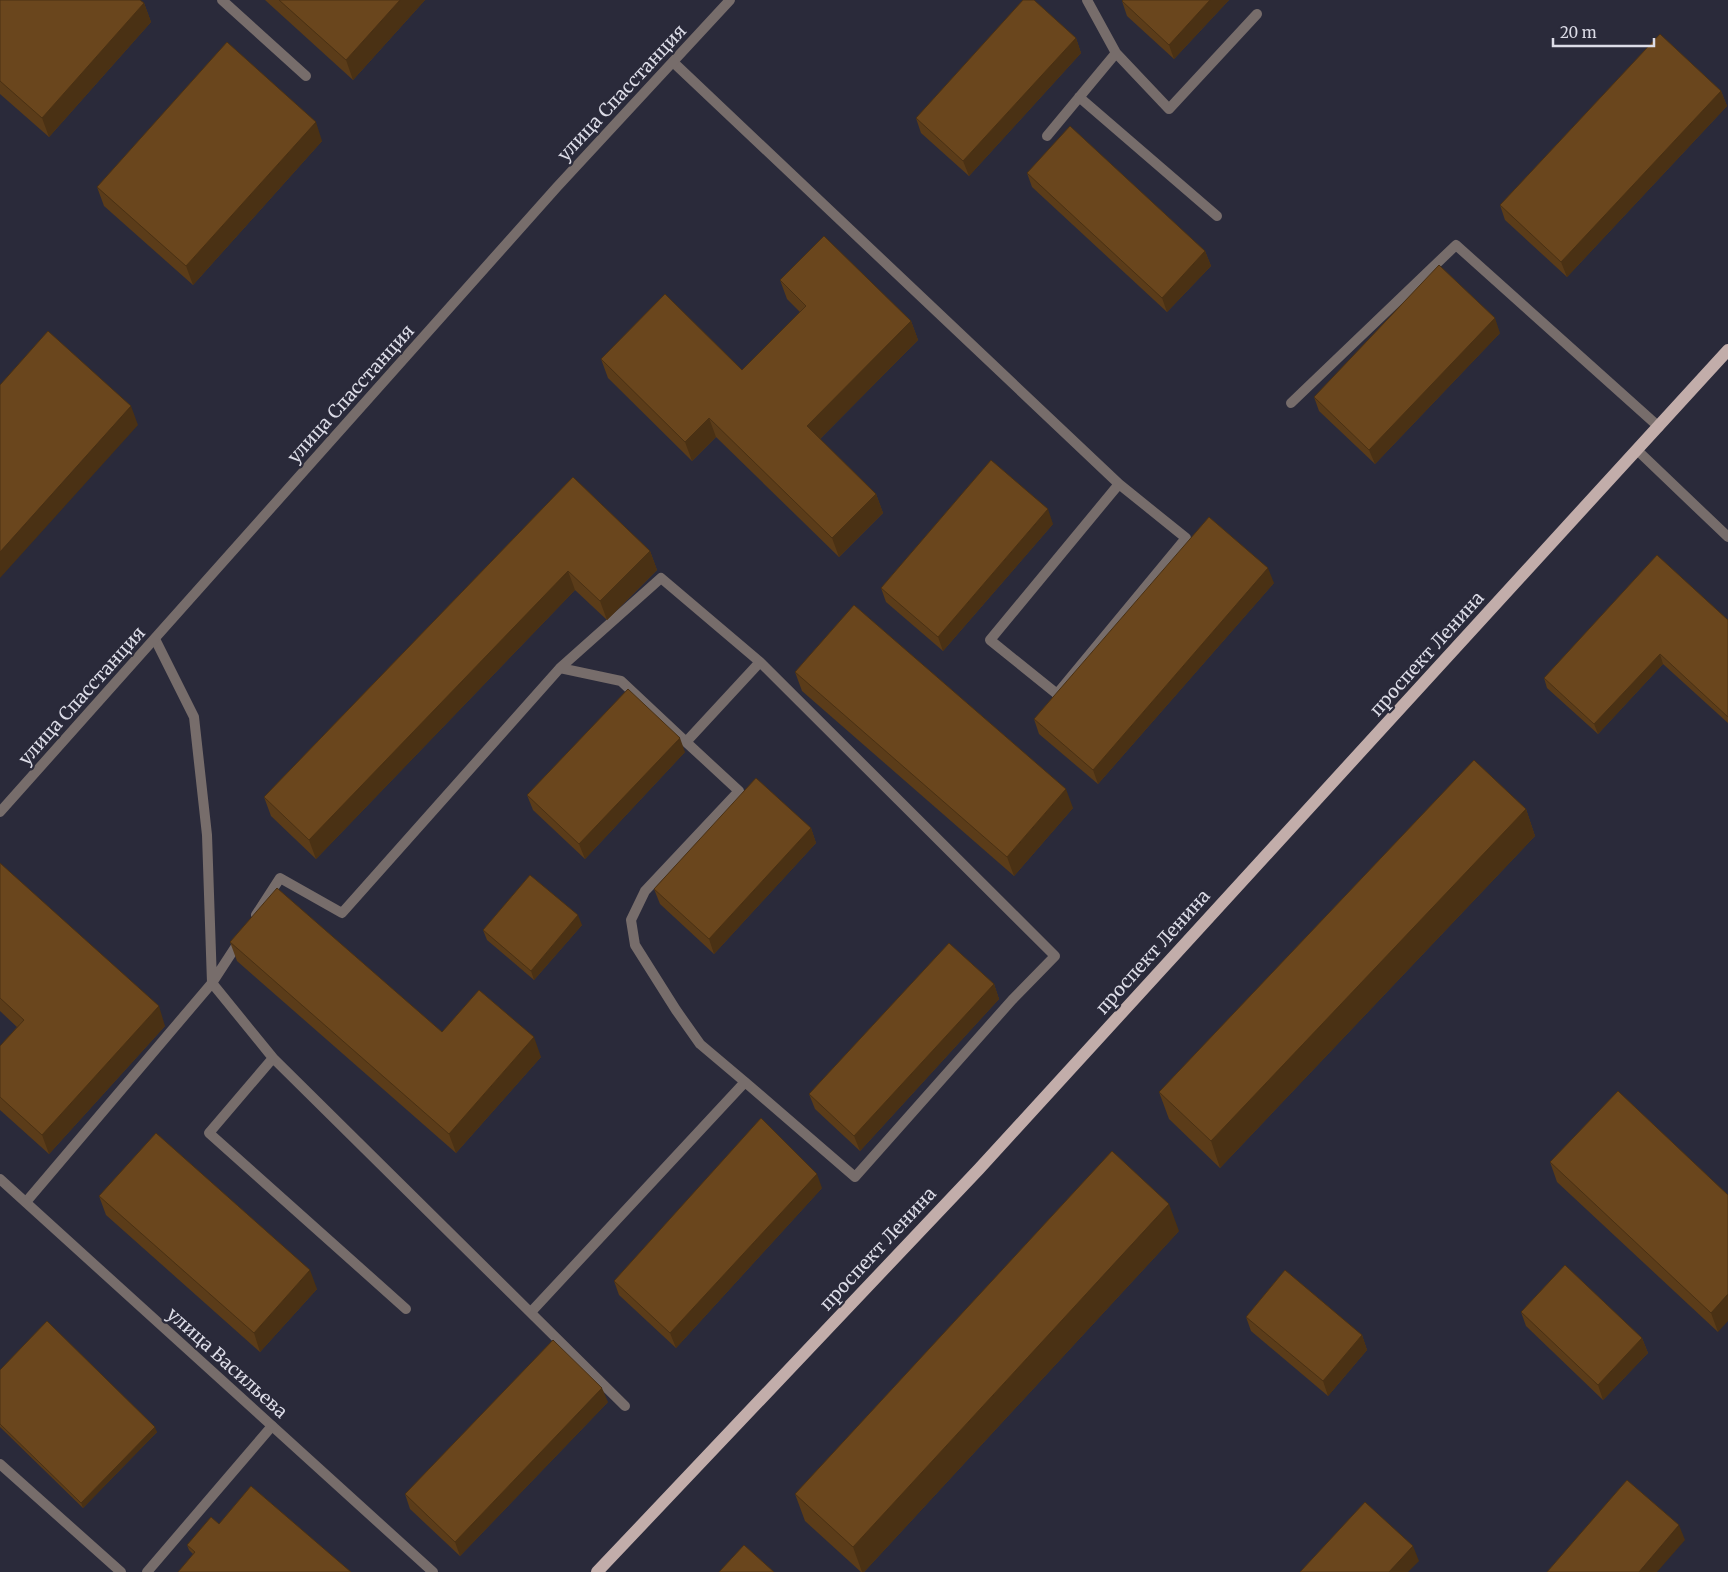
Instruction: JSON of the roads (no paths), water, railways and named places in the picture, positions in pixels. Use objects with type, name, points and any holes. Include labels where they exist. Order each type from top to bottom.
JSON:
[{"type":"main road","name":"проспект Ленина","points":[[597,1572],[985,1161],[1728,350]]},
{"type":"street","points":[[222,0],[306,76]]},
{"type":"street","name":"улица Спасстанция","points":[[0,812],[538,209],[730,0]]},
{"type":"street","points":[[1087,0],[1116,53],[1169,110],[1257,14]]},
{"type":"street","points":[[1047,136],[1116,53]]},
{"type":"street","points":[[673,62],[1119,484],[1186,538],[1057,694],[990,640],[1119,484]]},
{"type":"street","points":[[1079,97],[1217,216]]},
{"type":"street","points":[[1291,403],[1456,245],[1659,427]]},
{"type":"street","points":[[1637,450],[1728,537]]},
{"type":"street","points":[[26,1202],[212,983],[280,878],[342,913],[560,668],[661,578],[760,662],[1055,956],[1012,1000],[855,1176],[700,1044],[634,945],[631,920],[645,892],[739,791],[621,681],[560,668]]},
{"type":"street","points":[[155,639],[194,717],[207,834],[212,983],[273,1058],[625,1406]]},
{"type":"street","points":[[686,742],[760,662]]},
{"type":"street","points":[[273,1058],[209,1133],[406,1310]]},
{"type":"street","points":[[531,1312],[745,1082]]},
{"type":"street","name":"улица Васильева","points":[[0,1179],[433,1572]]},
{"type":"street","points":[[147,1572],[272,1426]]},
{"type":"street","points":[[0,1464],[122,1572]]}]
